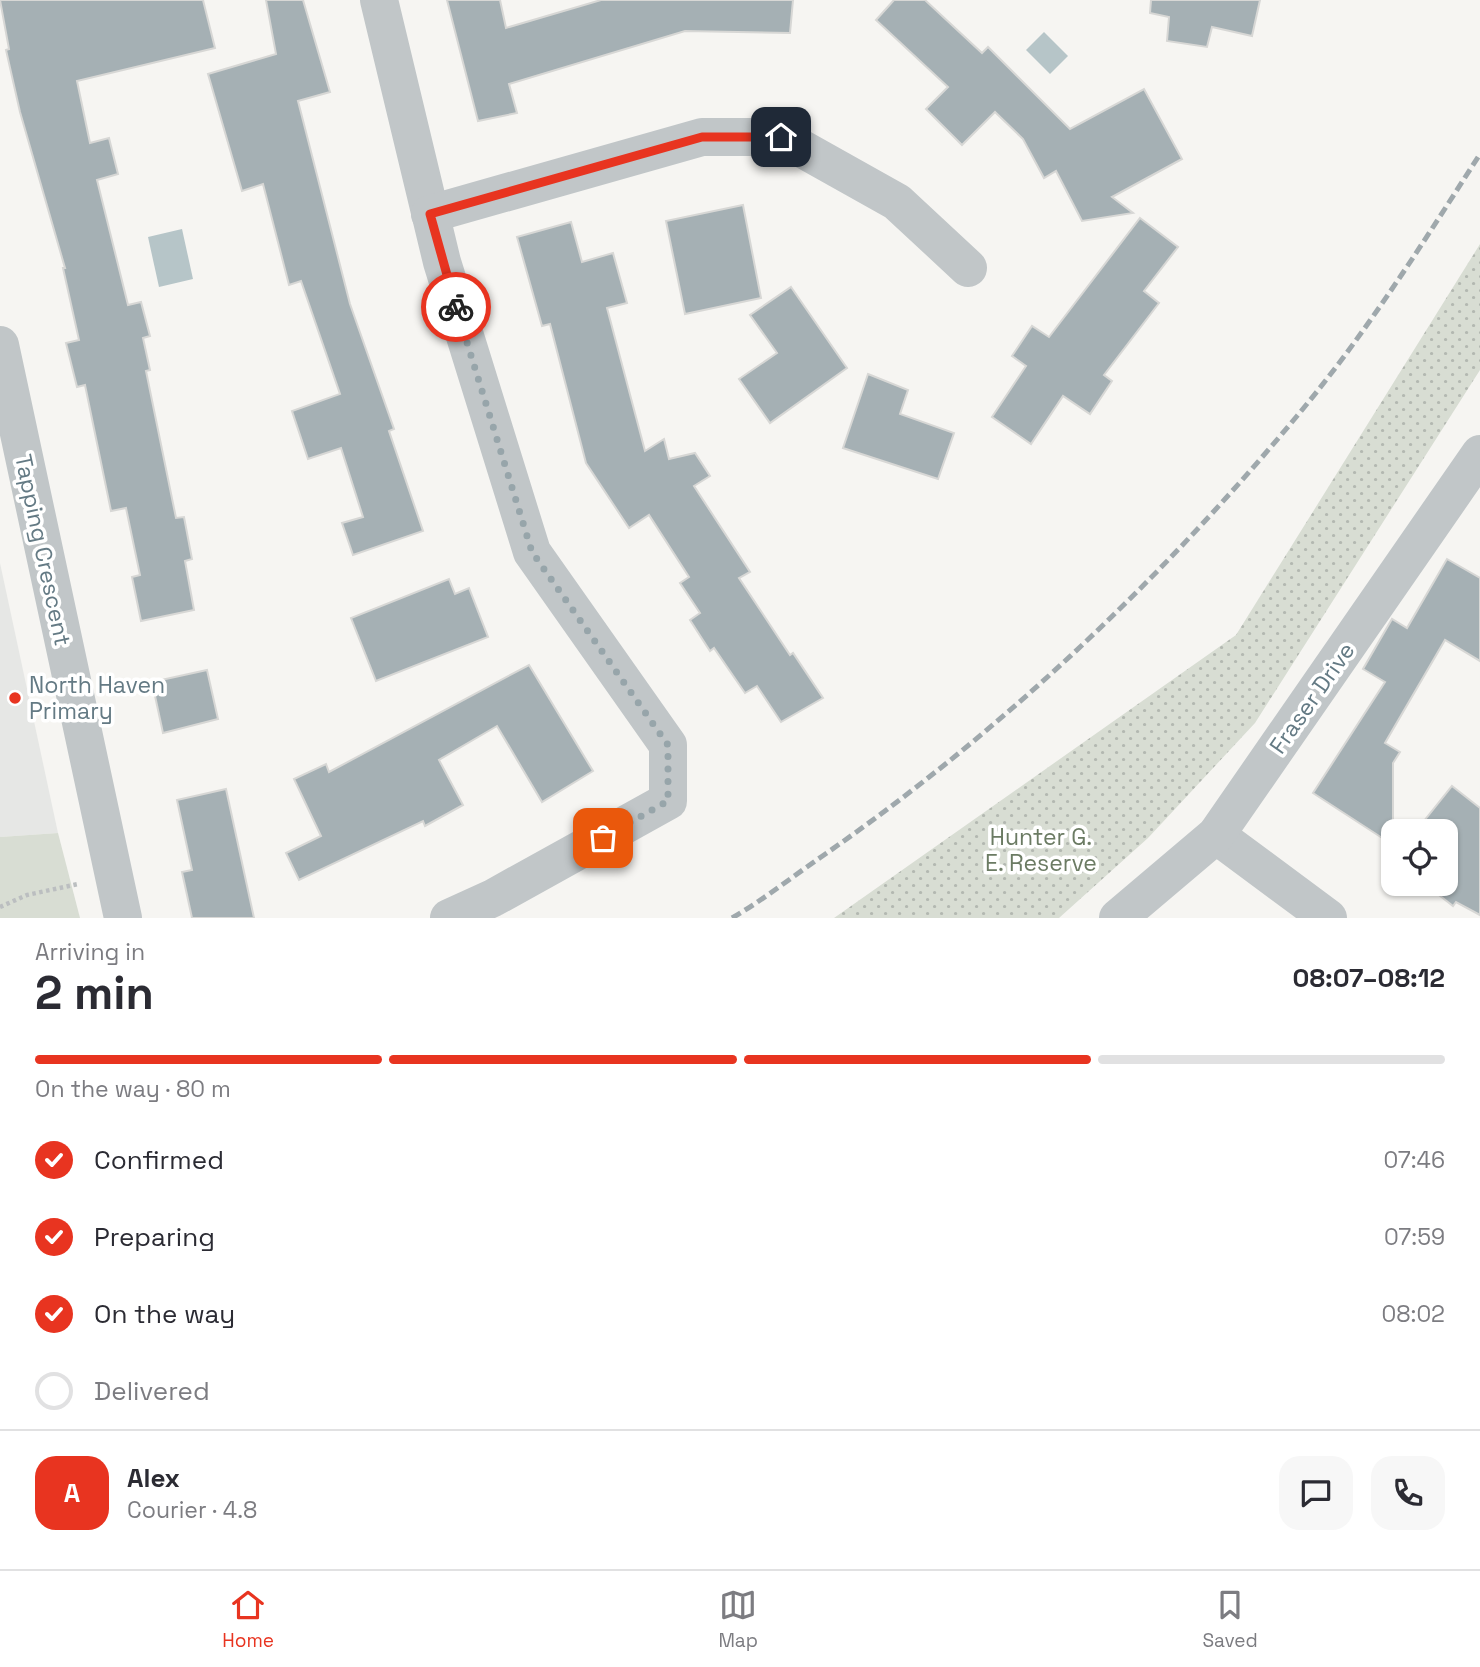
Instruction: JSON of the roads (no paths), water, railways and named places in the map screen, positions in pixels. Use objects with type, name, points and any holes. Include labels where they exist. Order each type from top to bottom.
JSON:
[{"type":"street","points":[[379,0],[442,262],[532,552],[668,745],[668,801],[493,898],[449,918]]},
{"type":"street","points":[[430,214],[702,137],[781,137],[897,202],[968,268]]},
{"type":"street","name":"Tapping Crescent","points":[[0,345],[123,918]]},
{"type":"street","name":"Fraser Drive","points":[[1118,918],[1216,835],[1476,471]]},
{"type":"street","points":[[1216,835],[1328,918]]},
{"type":"railway","points":[[732,918],[887,809],[951,759],[1014,707],[1133,596],[1244,478],[1322,385],[1393,288],[1480,154]]},
{"type":"place","name":"North Haven Primary","points":[[15,698]]},
{"type":"park label","name":"Hunter G. E. Reserve","points":[[1041,850]]}]
